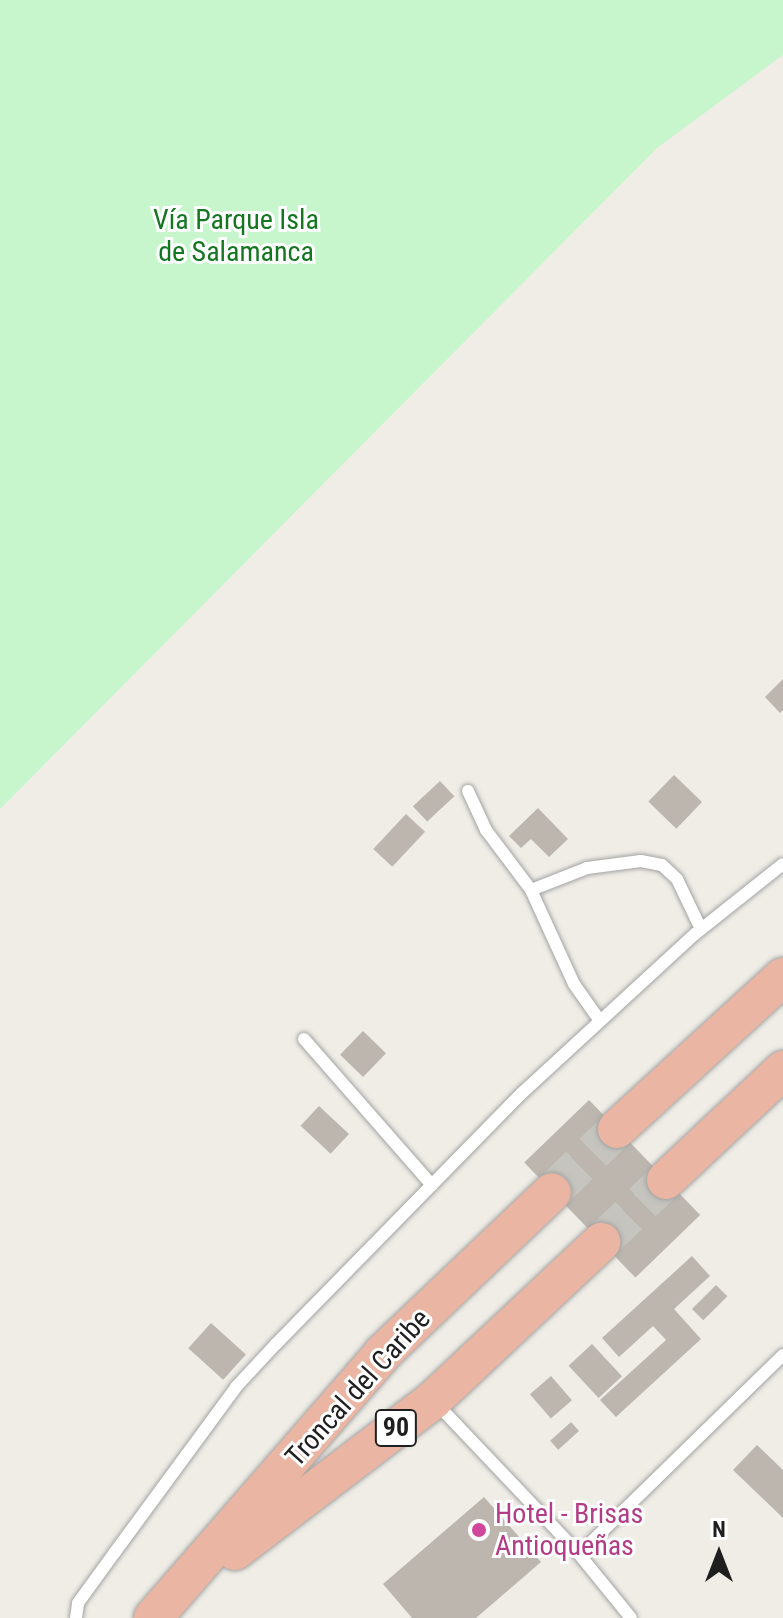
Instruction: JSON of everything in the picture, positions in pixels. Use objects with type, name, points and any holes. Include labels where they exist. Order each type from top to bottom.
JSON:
[{"type":"highway","points":[[617,1129],[783,977]]},
{"type":"highway","points":[[666,1180],[783,1070]]},
{"type":"highway","name":"Troncal del Caribe","points":[[164,1607],[383,1353],[552,1192]]},
{"type":"highway","name":"Troncal del Caribe","points":[[164,1607],[433,1400],[601,1242]]},
{"type":"lane","points":[[468,791],[486,830],[531,890],[574,984],[600,1021]]},
{"type":"lane","points":[[531,890],[587,868],[641,861],[662,865],[677,879],[701,929]]},
{"type":"lane","points":[[76,1618],[78,1603],[236,1387],[432,1185],[600,1021],[701,929],[783,864]]},
{"type":"lane","points":[[304,1039],[432,1185]]},
{"type":"lane","points":[[579,1554],[783,1355]]},
{"type":"lane","points":[[433,1400],[579,1554],[631,1618]]},
{"type":"green space","name":"Vía Parque Isla de Salamanca","points":[[0,0],[783,0],[783,55],[657,148],[0,809]]},
{"type":"building","points":[[783,679],[783,710],[780,713],[765,697]]},
{"type":"building","points":[[674,775],[702,802],[676,829],[648,802]]},
{"type":"building","points":[[440,781],[454,796],[427,822],[413,806]]},
{"type":"building","points":[[538,808],[568,839],[549,857],[531,839],[521,848],[509,836]]},
{"type":"building","points":[[406,814],[425,832],[392,867],[373,849]]},
{"type":"building","points":[[363,1031],[386,1053],[363,1077],[340,1055]]},
{"type":"building","points":[[589,1100],[700,1215],[635,1278],[524,1163]]},
{"type":"building","points":[[319,1106],[349,1134],[331,1154],[301,1126]]},
{"type":"building","points":[[692,1256],[710,1276],[674,1309],[701,1339],[616,1417],[600,1400],[666,1340],[653,1326],[619,1357],[602,1338]]},
{"type":"building","points":[[716,1285],[727,1296],[703,1320],[692,1309]]},
{"type":"building","points":[[211,1323],[246,1354],[223,1380],[188,1348]]},
{"type":"building","points":[[592,1344],[622,1376],[599,1398],[569,1366]]},
{"type":"building","points":[[551,1376],[572,1400],[551,1419],[530,1394]]},
{"type":"building","points":[[571,1422],[579,1431],[558,1450],[550,1441]]},
{"type":"building","points":[[757,1445],[783,1470],[783,1518],[733,1470]]},
{"type":"building","name":"Hotel - Brisas Antioqueñas","points":[[484,1497],[541,1562],[476,1618],[412,1618],[383,1584]]},
{"type":"tunnel","points":[[552,1192],[617,1129]]},
{"type":"tunnel","points":[[601,1242],[666,1180]]},
{"type":"place","name":"Hotel - Brisas Antioqueñas","points":[[479,1530]]}]
